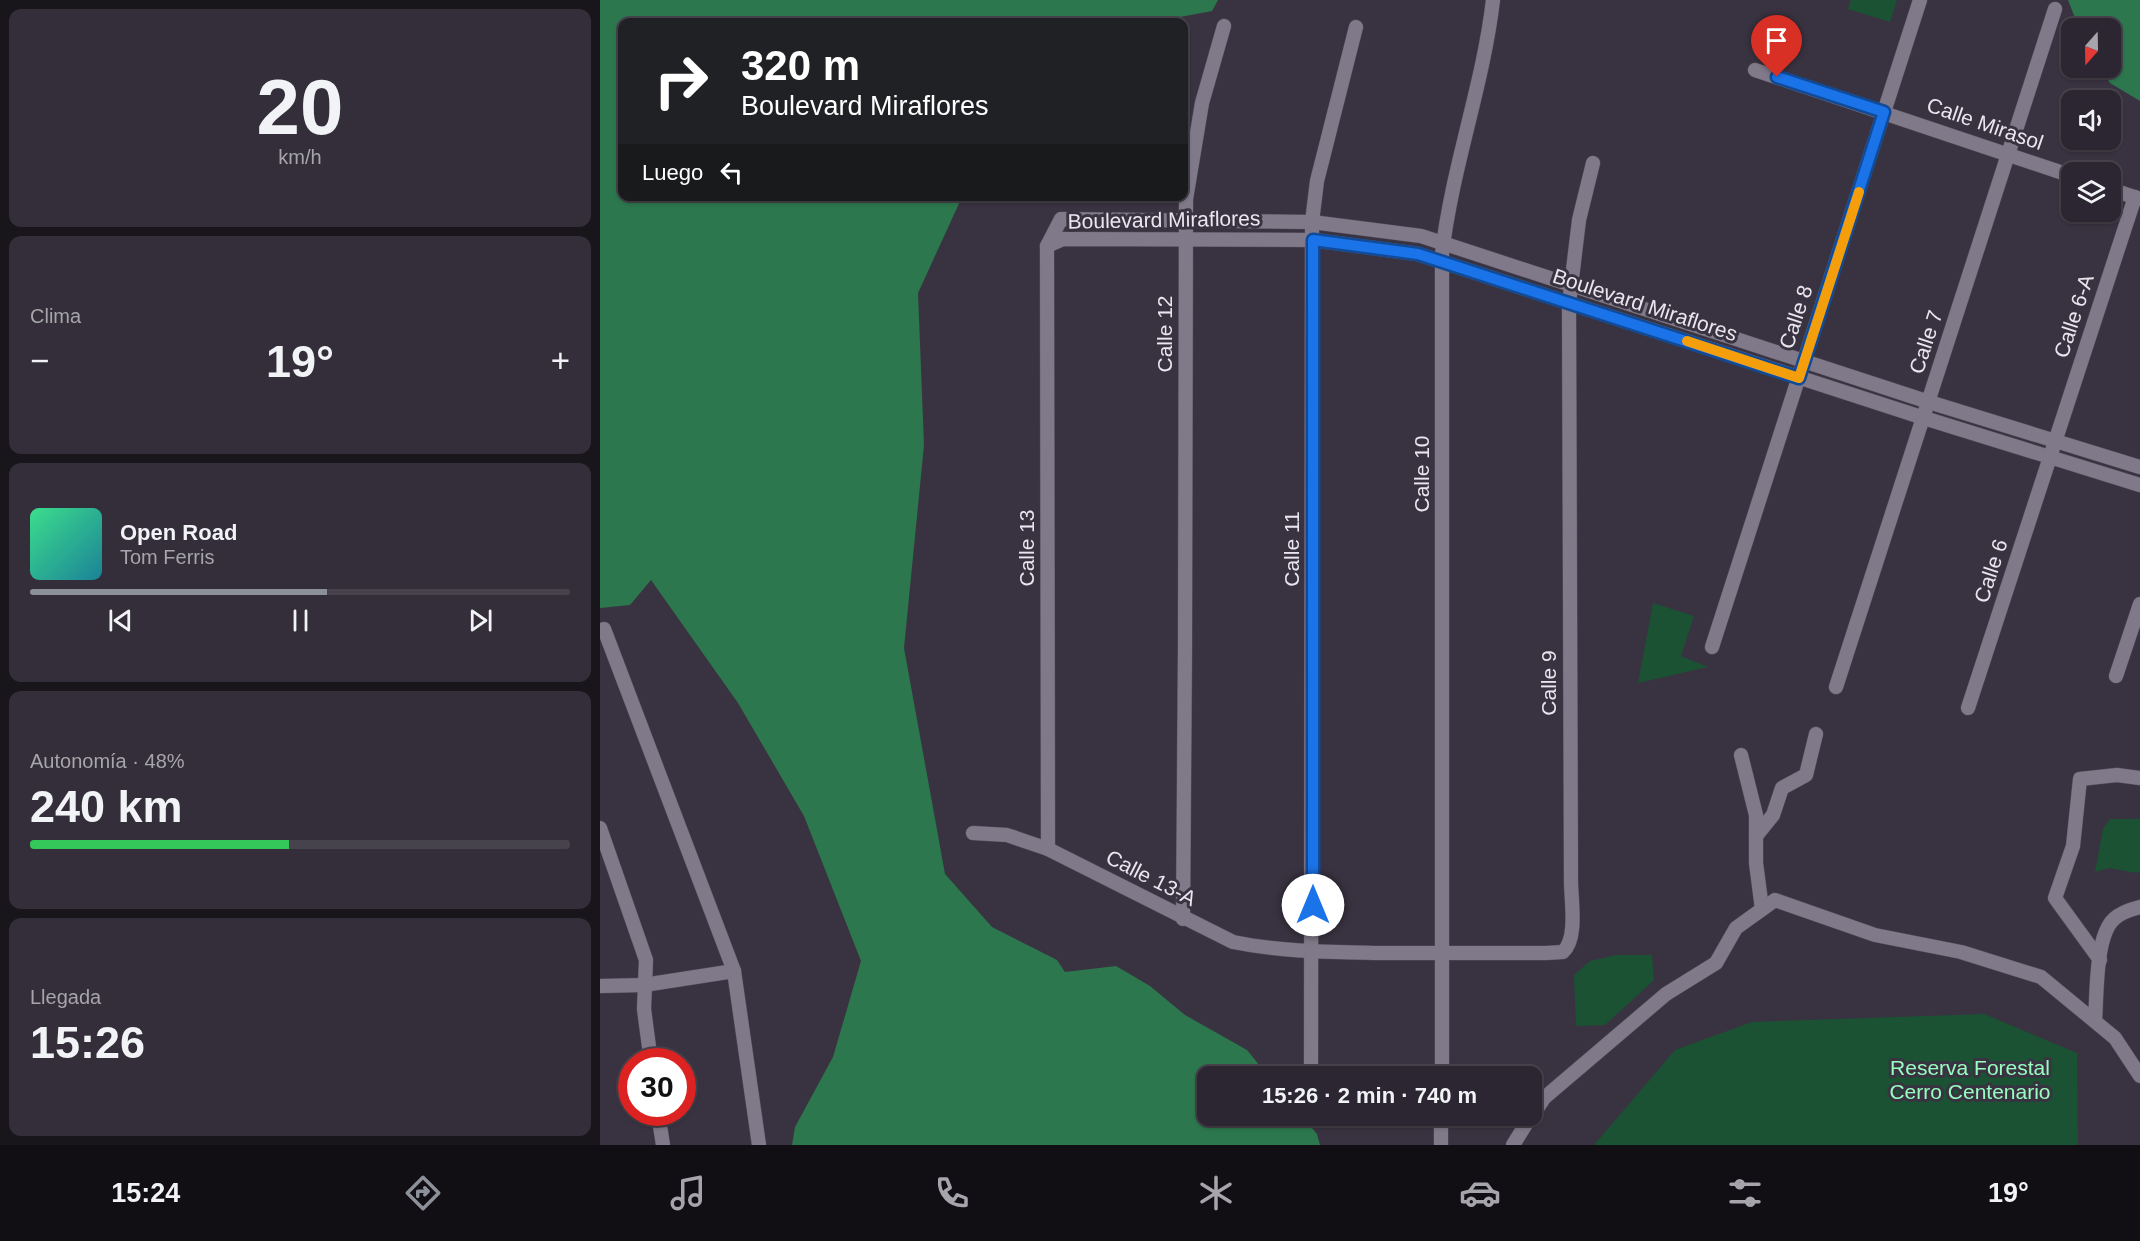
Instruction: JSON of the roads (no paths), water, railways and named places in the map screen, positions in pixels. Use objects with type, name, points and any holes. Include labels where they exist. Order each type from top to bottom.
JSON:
[{"type":"street","name":"Calle 10","points":[[1442,1066],[1443,243],[1453,181],[1487,48],[1493,0]]},
{"type":"street","name":"Calle 8","points":[[1712,647],[1920,0]]},
{"type":"street","name":"Calle 7","points":[[1836,687],[2010,155],[2055,9]]},
{"type":"street","name":"Calle 12","points":[[1188,184],[1202,103],[1224,26]]},
{"type":"street","name":"Calle 11","points":[[1311,1066],[1312,222],[1317,181],[1356,27]]},
{"type":"street","name":"Calle Mirasol","points":[[1755,70],[2061,172]]},
{"type":"street","name":"Calle 9","points":[[1313,952],[1443,954],[1563,952],[1567,948],[1570,937],[1569,303],[1573,285],[1579,220],[1593,163]]},
{"type":"street","points":[[2121,193],[2138,198]]},
{"type":"street","name":"Calle 6-A","points":[[2053,448],[2138,198]]},
{"type":"street","name":"Calle 12","points":[[1183,919],[1186,201]]},
{"type":"street","name":"Boulevard Miraflores","points":[[1047,246],[1061,219],[1312,222],[1421,236],[1929,402],[2053,448],[2140,485]]},
{"type":"street","name":"Boulevard Miraflores","points":[[1047,246],[1063,239],[1313,240],[1418,254],[1924,418],[2140,467]]},
{"type":"street","name":"Calle 13","points":[[1047,246],[1048,849]]},
{"type":"street","name":"Calle 6","points":[[1968,708],[2053,448]]},
{"type":"street","points":[[2116,676],[2140,604]]},
{"type":"street","points":[[604,629],[734,971],[759,1145]]},
{"type":"street","points":[[1756,836],[1773,815],[1782,788],[1806,775],[1816,735]]},
{"type":"street","points":[[1741,755],[1756,815],[1756,863],[1762,909]]},
{"type":"street","points":[[2100,960],[2055,898],[2073,846],[2080,779],[2117,775],[2140,778]]},
{"type":"street","points":[[600,828],[646,960],[644,986],[650,1048]]},
{"type":"street","name":"Calle 13-A","points":[[973,833],[1006,835],[1048,849],[1183,919],[1233,942],[1262,948],[1313,952]]},
{"type":"street","points":[[1542,1101],[1666,994],[1716,963],[1736,928],[1775,900],[1875,936],[1961,952],[2041,977],[2115,1038],[2140,1076]]},
{"type":"street","points":[[2095,1021],[2102,944],[2114,919],[2140,907]]},
{"type":"street","points":[[600,986],[644,986],[734,971]]},
{"type":"street","points":[[660,1126],[663,1145]]},
{"type":"street","points":[[1441,1145],[1442,1126]]},
{"type":"street","points":[[1513,1145],[1525,1126]]},
{"type":"park label","name":"Reserva Forestal Cerro Centenario","points":[[1970,1080]]}]
